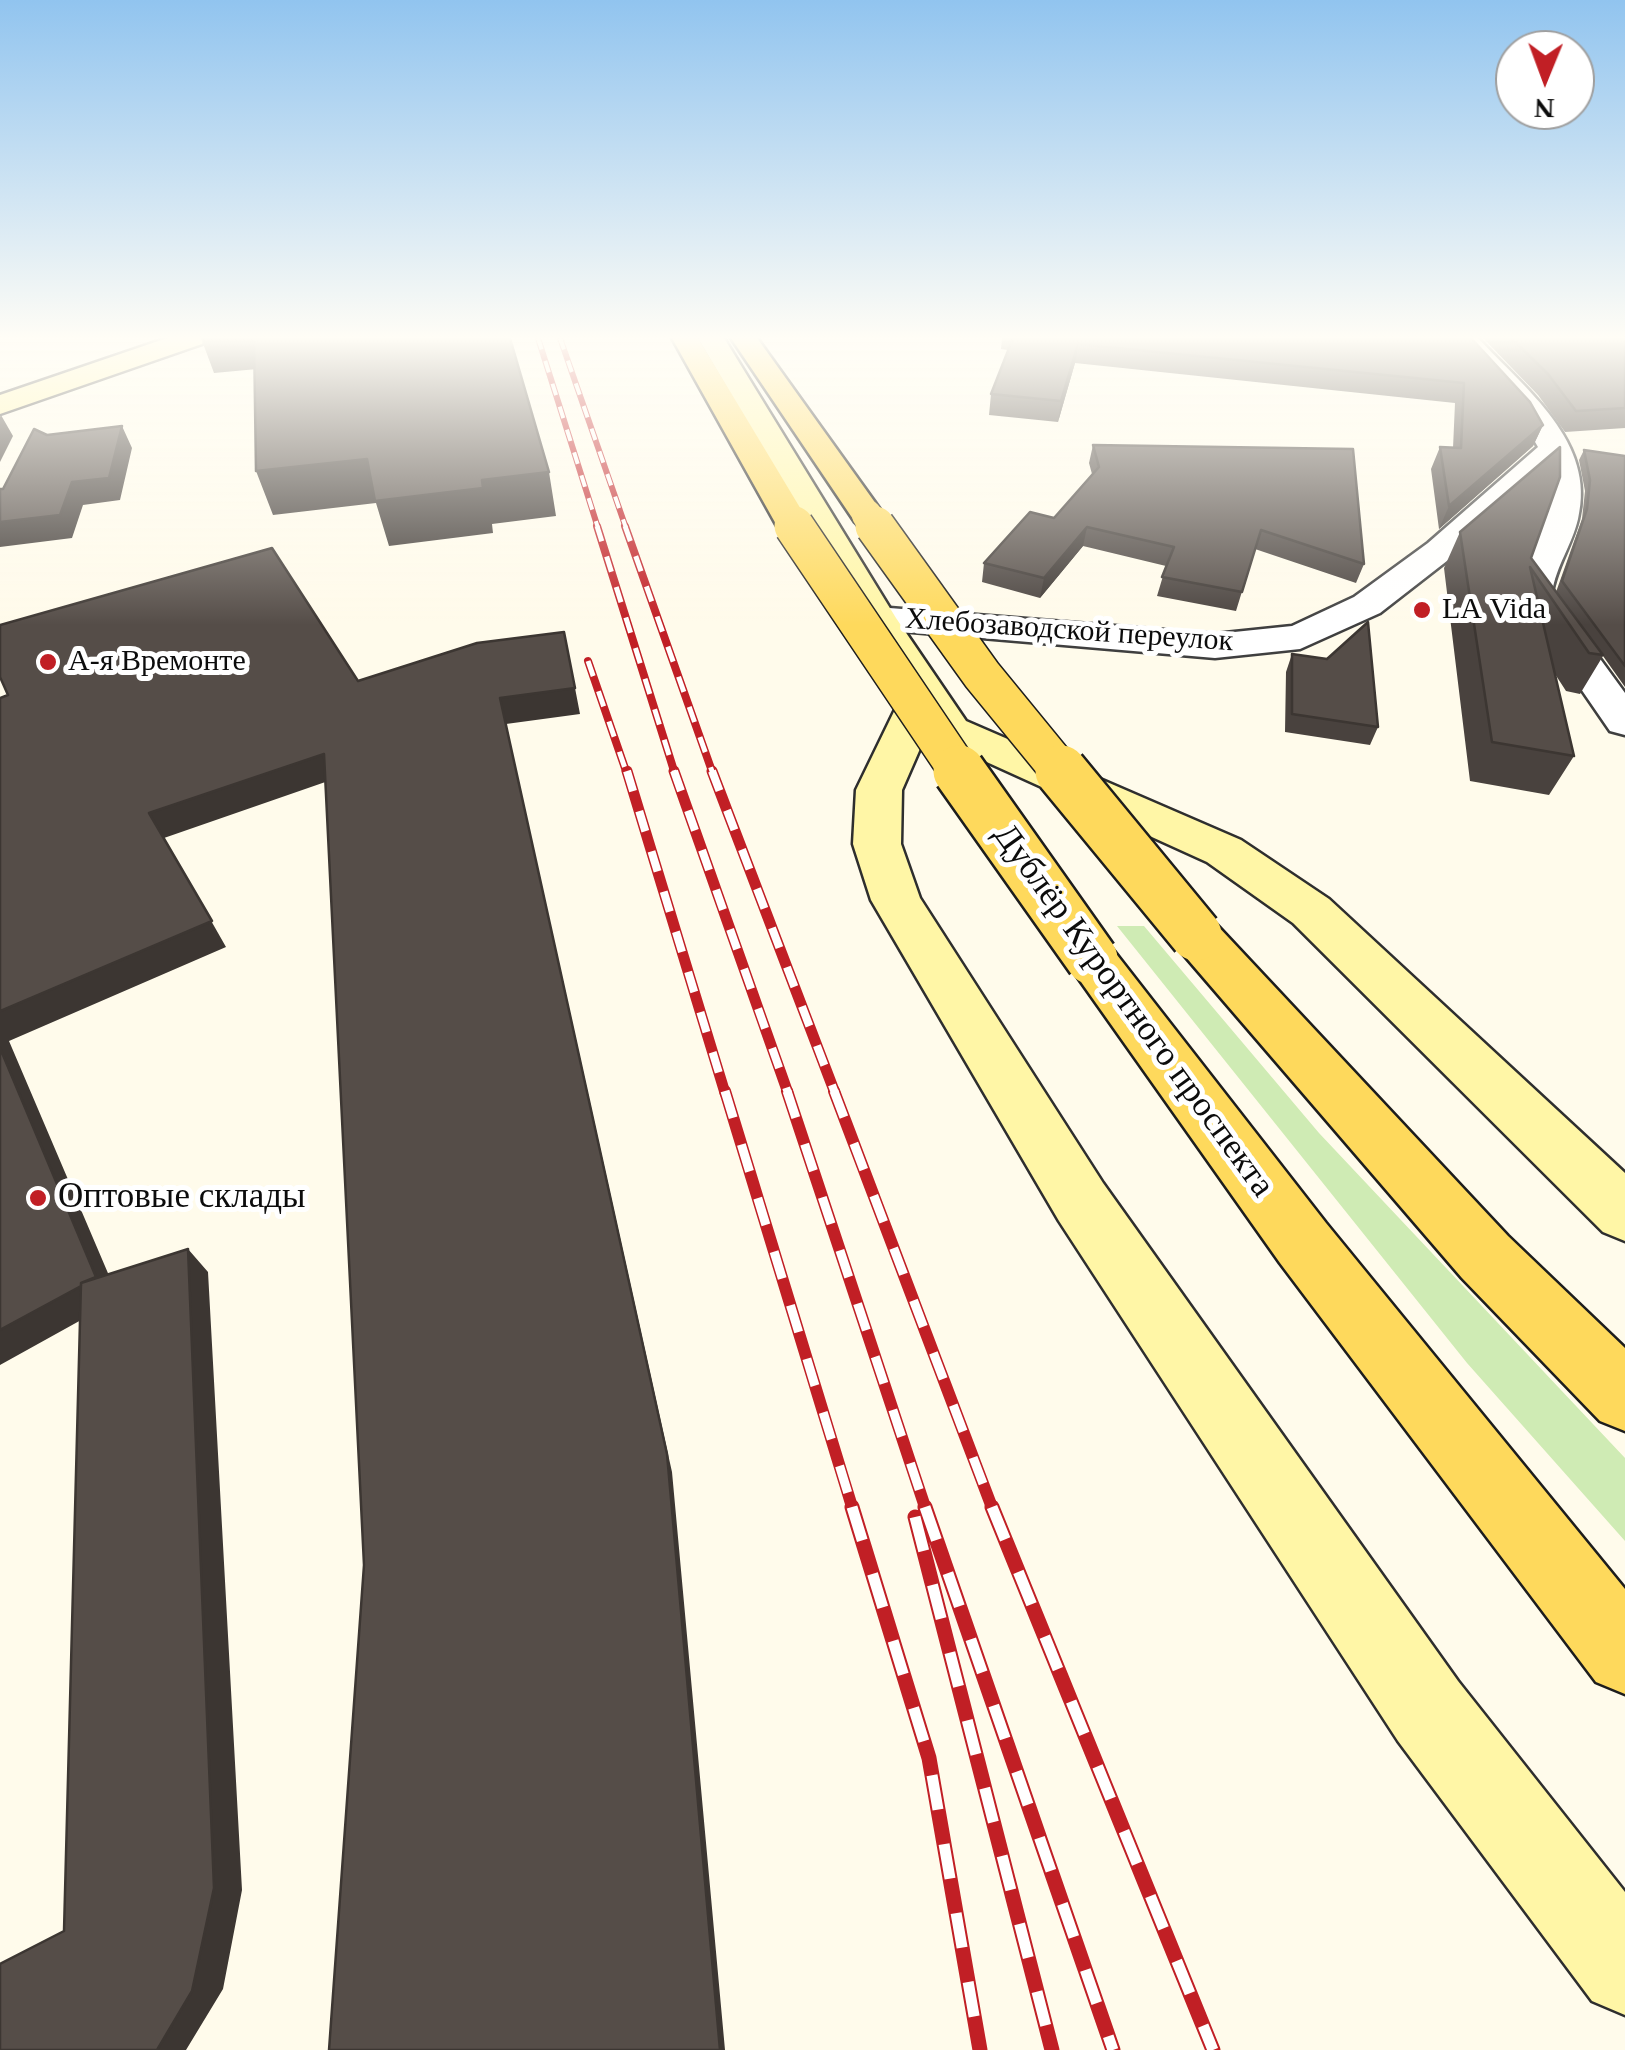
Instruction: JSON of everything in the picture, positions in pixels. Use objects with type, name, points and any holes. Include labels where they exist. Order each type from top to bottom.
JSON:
[{"type":"main road","name":"Дублёр Курортного проспекта","points":[[741,434],[816,560],[903,692],[1092,959],[1303,1243],[1625,1653]]},
{"type":"main road","name":"Хлебозаводской переулок","points":[[768,434],[877,618],[938,711]]},
{"type":"main road","points":[[811,434],[982,676],[1196,935],[1485,1257],[1625,1396]]},
{"type":"main road","points":[[1625,1213],[1312,911],[1224,852],[938,711],[879,790],[876,844],[896,900],[1081,1202],[1428,1711],[1625,1968]]},
{"type":"street","points":[[1550,434],[1556,447],[1562,513],[1538,567],[1533,593],[1621,716]]},
{"type":"street","name":"Хлебозаводской переулок","points":[[877,618],[1215,646],[1300,638],[1367,605],[1440,550],[1556,447]]},
{"type":"green space","points":[[1117,926],[1144,926],[1319,1133],[1625,1458],[1625,1541],[1467,1363]]},
{"type":"building","points":[[32,434],[120,434],[109,478],[72,482],[60,515],[0,522],[0,489]]},
{"type":"building","points":[[255,434],[538,434],[549,472],[482,480],[483,488],[375,501],[367,459],[256,471]]},
{"type":"building","points":[[1462,434],[1533,434],[1449,506],[1440,447],[1461,448]]},
{"type":"building","points":[[1093,445],[1353,449],[1364,564],[1261,530],[1242,592],[1162,577],[1174,547],[1087,527],[1044,578],[984,563],[1030,512],[1054,518],[1099,467]]},
{"type":"building","points":[[1560,447],[1560,477],[1531,558],[1603,655],[1589,653],[1530,567],[1574,756],[1492,742],[1460,532]]},
{"type":"building","points":[[1584,450],[1625,456],[1625,666],[1562,581],[1587,509],[1590,480]]},
{"type":"building","points":[[272,548],[358,681],[477,643],[564,632],[575,688],[500,698],[667,1454],[720,2050],[329,2050],[364,1565],[324,754],[149,813],[212,921],[0,1011],[0,698],[8,695],[0,677],[0,625]]},
{"type":"building","points":[[1368,622],[1378,727],[1292,714],[1292,654],[1327,659]]},
{"type":"building","name":"Оптовые склады","points":[[0,1048],[96,1277],[0,1330]]},
{"type":"building","points":[[188,1249],[214,1888],[192,1991],[157,2050],[0,2050],[0,1964],[64,1931],[81,1283]]},
{"type":"railway","points":[[568,434],[598,528]]},
{"type":"railway","points":[[593,434],[626,528]]},
{"type":"railway","points":[[597,526],[675,772]]},
{"type":"railway","points":[[625,526],[713,774]]},
{"type":"railway","points":[[588,661],[627,774]]},
{"type":"railway","points":[[627,771],[725,1093]]},
{"type":"railway","points":[[712,771],[835,1093]]},
{"type":"railway","points":[[675,772],[788,1093]]},
{"type":"railway","points":[[725,1091],[853,1510]]},
{"type":"railway","points":[[787,1091],[925,1507]]},
{"type":"railway","points":[[834,1091],[993,1510]]},
{"type":"railway","points":[[852,1507],[929,1758],[980,2050]]},
{"type":"railway","points":[[925,1507],[1113,2050]]},
{"type":"railway","points":[[992,1507],[1213,2050]]},
{"type":"railway","points":[[915,1517],[1052,2050]]},
{"type":"place","name":"LA Vida","points":[[1422,610]]},
{"type":"place","name":"А-я Времонте","points":[[48,662]]},
{"type":"place","name":"Оптовые склады","points":[[38,1198]]}]
